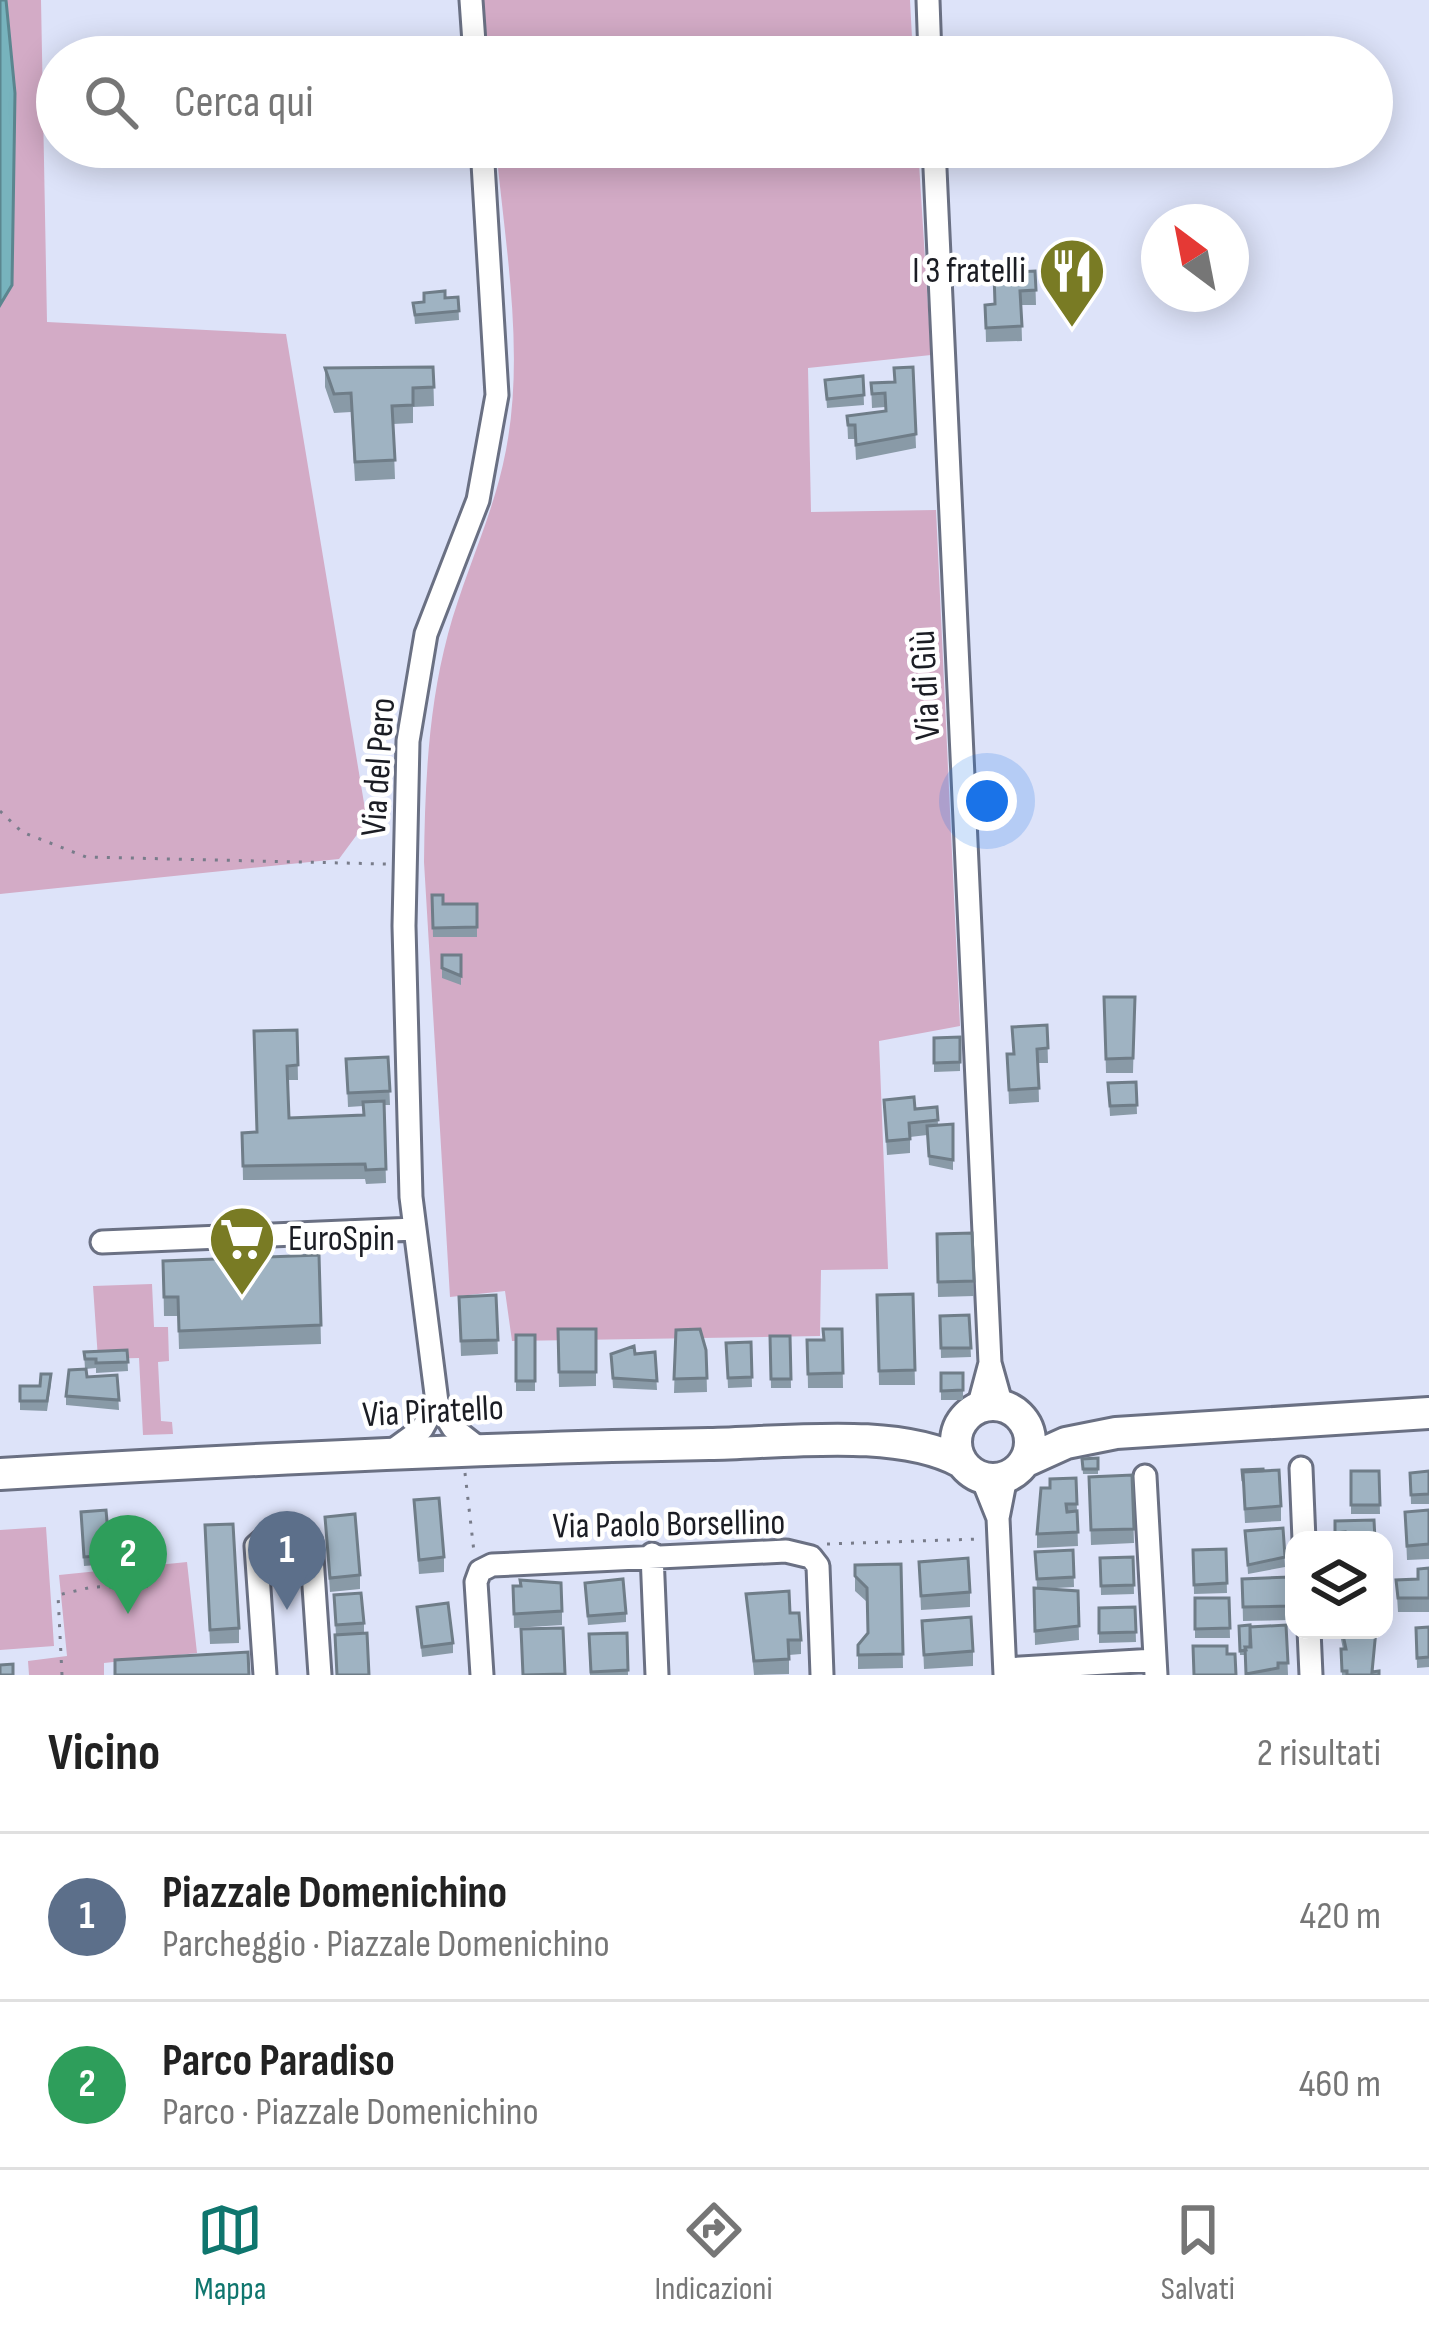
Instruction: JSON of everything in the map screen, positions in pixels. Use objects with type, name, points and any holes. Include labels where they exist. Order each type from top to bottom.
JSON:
[{"type":"main road","name":"Via Piratello","points":[[0,1474],[388,1453],[482,1460],[871,1442],[991,1414],[1116,1433]]},
{"type":"main road","points":[[991,1414],[1030,1440],[993,1470],[957,1450],[991,1414]]},
{"type":"main road","name":"Via Piratello","points":[[871,1442],[948,1455],[993,1470],[1066,1443],[1116,1433],[1429,1414]]},
{"type":"street","points":[[471,0],[474,36]]},
{"type":"street","points":[[928,0],[929,36]]},
{"type":"street","name":"Via del Pero","points":[[437,1402],[406,1096],[408,741],[426,634],[478,500],[497,395],[483,168]]},
{"type":"street","name":"Via di Giù","points":[[935,168],[991,1414]]},
{"type":"street","points":[[102,1242],[416,1229]]},
{"type":"street","points":[[388,1453],[422,1429],[437,1402]]},
{"type":"street","points":[[437,1402],[453,1429],[482,1460]]},
{"type":"street","points":[[1301,1468],[1304,1531]]},
{"type":"street","points":[[993,1470],[1005,1672],[1155,1667],[1145,1476]]},
{"type":"street","points":[[265,1675],[256,1546],[264,1539],[304,1536],[311,1542],[320,1675]]},
{"type":"street","points":[[652,1554],[657,1675]]},
{"type":"street","name":"Via Paolo Borsellino","points":[[480,1570],[502,1563],[652,1554],[811,1557],[818,1566],[822,1675]]},
{"type":"street","points":[[480,1570],[476,1582],[482,1675]]},
{"type":"street","points":[[1309,1639],[1311,1675]]},
{"type":"path","points":[[0,812],[22,832],[86,857],[406,865]]},
{"type":"path","points":[[480,1570],[464,1473],[482,1460]]},
{"type":"path","points":[[797,1554],[818,1544],[998,1528]]},
{"type":"path","points":[[62,1675],[58,1595],[92,1587],[155,1586]]},
{"type":"shaded area","points":[[0,0],[6,0],[15,93],[12,285],[0,305]]},
{"type":"shaded area","points":[[6,0],[41,0],[42,36],[36,36],[36,168],[44,168],[47,322],[286,334],[367,821],[339,859],[0,894],[0,305],[12,285],[15,94]]},
{"type":"shaded area","points":[[483,0],[910,0],[912,36],[486,36]]},
{"type":"shaded area","points":[[498,168],[919,168],[931,355],[808,368],[811,512],[936,510],[960,1026],[879,1041],[888,1269],[821,1270],[820,1336],[512,1341],[505,1291],[450,1297],[424,862],[425,804],[441,662],[506,450],[514,375]]},
{"type":"shaded area","points":[[152,1284],[154,1327],[168,1327],[169,1361],[158,1362],[161,1421],[172,1422],[173,1434],[143,1435],[139,1358],[98,1359],[93,1286]]},
{"type":"shaded area","points":[[46,1527],[54,1646],[0,1650],[0,1530]]},
{"type":"shaded area","points":[[187,1562],[197,1653],[104,1663],[104,1675],[29,1675],[28,1661],[67,1656],[59,1575]]},
{"type":"building","points":[[1035,271],[1036,290],[1020,291],[1022,326],[986,328],[985,305],[995,304],[994,273]]},
{"type":"building","points":[[445,291],[445,298],[458,297],[459,311],[415,315],[413,303],[424,302],[424,293]]},
{"type":"building","points":[[433,367],[434,387],[413,388],[413,405],[392,406],[395,460],[355,462],[351,393],[334,394],[325,368]]},
{"type":"building","points":[[913,367],[916,434],[856,445],[855,425],[848,425],[847,416],[886,411],[885,393],[872,394],[871,383],[895,382],[894,368]]},
{"type":"building","points":[[863,376],[864,395],[827,399],[825,380]]},
{"type":"building","points":[[432,895],[443,895],[443,904],[477,904],[477,927],[433,928]]},
{"type":"building","points":[[442,955],[461,955],[461,976],[442,968]]},
{"type":"building","points":[[1104,997],[1135,997],[1133,1058],[1106,1059]]},
{"type":"building","points":[[1047,1025],[1048,1048],[1037,1049],[1039,1088],[1009,1090],[1007,1054],[1014,1054],[1012,1027]]},
{"type":"building","points":[[297,1030],[298,1065],[287,1066],[289,1118],[364,1115],[363,1102],[384,1101],[386,1169],[366,1170],[365,1164],[243,1166],[242,1133],[257,1132],[254,1031]]},
{"type":"building","points":[[960,1037],[960,1062],[934,1063],[934,1038]]},
{"type":"building","points":[[388,1057],[390,1091],[348,1093],[346,1059]]},
{"type":"building","points":[[1136,1082],[1137,1105],[1110,1106],[1108,1083]]},
{"type":"building","points":[[914,1097],[915,1109],[937,1107],[938,1120],[909,1123],[910,1139],[887,1141],[884,1100]]},
{"type":"building","points":[[953,1124],[953,1160],[929,1156],[927,1126]]},
{"type":"building","points":[[972,1233],[974,1281],[938,1282],[937,1234]]},
{"type":"building","name":"EuroSpin","points":[[319,1255],[321,1325],[179,1331],[178,1297],[164,1297],[163,1261]]},
{"type":"building","points":[[913,1294],[915,1370],[879,1371],[877,1295]]},
{"type":"building","points":[[496,1295],[498,1340],[461,1341],[459,1297]]},
{"type":"building","points":[[969,1315],[971,1348],[941,1348],[940,1316]]},
{"type":"building","points":[[558,1329],[596,1329],[596,1372],[559,1372]]},
{"type":"building","points":[[700,1329],[707,1378],[674,1379],[676,1330]]},
{"type":"building","points":[[823,1329],[842,1329],[843,1373],[808,1374],[807,1340],[824,1340]]},
{"type":"building","points":[[516,1335],[535,1335],[535,1381],[516,1381]]},
{"type":"building","points":[[770,1336],[790,1336],[791,1379],[771,1379]]},
{"type":"building","points":[[751,1342],[752,1377],[728,1378],[726,1343]]},
{"type":"building","points":[[634,1346],[635,1354],[655,1352],[657,1381],[613,1378],[611,1354]]},
{"type":"building","points":[[127,1350],[128,1362],[96,1363],[96,1359],[85,1359],[84,1352]]},
{"type":"building","points":[[86,1369],[87,1377],[117,1375],[119,1400],[66,1396],[69,1370]]},
{"type":"building","points":[[941,1373],[963,1373],[963,1390],[941,1391]]},
{"type":"building","points":[[41,1374],[51,1374],[47,1401],[20,1401],[20,1386],[40,1386]]},
{"type":"building","points":[[1098,1458],[1098,1469],[1083,1469],[1082,1459]]},
{"type":"building","points":[[1279,1470],[1281,1506],[1245,1509],[1243,1472]]},
{"type":"building","points":[[1351,1471],[1379,1471],[1380,1505],[1351,1505]]},
{"type":"building","points":[[1429,1471],[1429,1494],[1411,1495],[1410,1473]]},
{"type":"building","points":[[1132,1475],[1134,1529],[1091,1530],[1089,1477]]},
{"type":"building","points":[[1076,1478],[1077,1504],[1066,1504],[1067,1512],[1077,1511],[1078,1532],[1037,1534],[1041,1488],[1050,1488],[1050,1479]]},
{"type":"building","points":[[439,1498],[444,1557],[419,1560],[414,1500]]},
{"type":"building","points":[[106,1510],[110,1555],[84,1557],[81,1512]]},
{"type":"building","points":[[1429,1510],[1429,1544],[1407,1546],[1405,1512]]},
{"type":"building","points":[[355,1514],[360,1575],[330,1578],[325,1517]]},
{"type":"building","points":[[1374,1520],[1375,1531],[1335,1531],[1335,1521]]},
{"type":"building","points":[[233,1524],[239,1628],[210,1630],[205,1525]]},
{"type":"building","points":[[1283,1528],[1285,1557],[1248,1565],[1245,1531]]},
{"type":"building","points":[[1226,1549],[1227,1583],[1194,1585],[1193,1550]]},
{"type":"building","points":[[1073,1550],[1074,1577],[1037,1579],[1035,1552]]},
{"type":"building","points":[[1133,1557],[1134,1585],[1101,1586],[1100,1558]]},
{"type":"building","points":[[968,1558],[970,1592],[921,1596],[919,1562]]},
{"type":"building","points":[[901,1564],[903,1654],[858,1655],[858,1645],[868,1633],[867,1588],[855,1576],[855,1565]]},
{"type":"building","points":[[1429,1568],[1429,1598],[1398,1598],[1396,1580],[1418,1579],[1418,1569]]},
{"type":"building","points":[[1285,1577],[1285,1606],[1243,1607],[1242,1579]]},
{"type":"building","points":[[623,1579],[626,1613],[588,1616],[585,1583]]},
{"type":"building","points":[[520,1580],[561,1583],[562,1611],[514,1614],[513,1586],[521,1586]]},
{"type":"building","points":[[1034,1588],[1078,1591],[1079,1626],[1035,1631]]},
{"type":"building","points":[[789,1591],[790,1613],[799,1613],[801,1640],[788,1640],[789,1659],[754,1661],[746,1594]]},
{"type":"building","points":[[361,1593],[364,1623],[336,1625],[334,1595]]},
{"type":"building","points":[[1195,1598],[1229,1598],[1230,1628],[1195,1629]]},
{"type":"building","points":[[448,1603],[453,1643],[422,1647],[417,1607]]},
{"type":"building","points":[[1135,1607],[1136,1632],[1099,1633],[1099,1608]]},
{"type":"building","points":[[971,1617],[973,1651],[924,1655],[922,1621]]},
{"type":"building","points":[[1250,1625],[1250,1647],[1240,1651],[1239,1626]]},
{"type":"building","points":[[1285,1625],[1288,1663],[1246,1674],[1250,1627]]},
{"type":"building","points":[[1429,1627],[1429,1657],[1417,1658],[1416,1628]]},
{"type":"building","points":[[563,1628],[565,1674],[523,1675],[521,1629]]},
{"type":"building","points":[[367,1633],[369,1675],[337,1675],[335,1635]]},
{"type":"building","points":[[627,1633],[628,1670],[591,1672],[589,1634]]},
{"type":"building","points":[[1344,1639],[1375,1639],[1372,1672],[1379,1671],[1379,1675],[1347,1675],[1342,1671],[1341,1649],[1346,1649]]},
{"type":"building","points":[[1193,1646],[1227,1646],[1227,1654],[1235,1654],[1236,1675],[1194,1675]]},
{"type":"building","points":[[248,1652],[249,1675],[115,1675],[115,1660]]},
{"type":"building","points":[[13,1664],[13,1675],[0,1675],[0,1665]]},
{"type":"place","name":"I 3 fratelli","points":[[1072,330]]},
{"type":"place","name":"EuroSpin","points":[[242,1298]]},
{"type":"place","name":"Piazzale Domenichino","points":[[287,1610]]},
{"type":"place","name":"Parco Paradiso","points":[[128,1614]]}]
